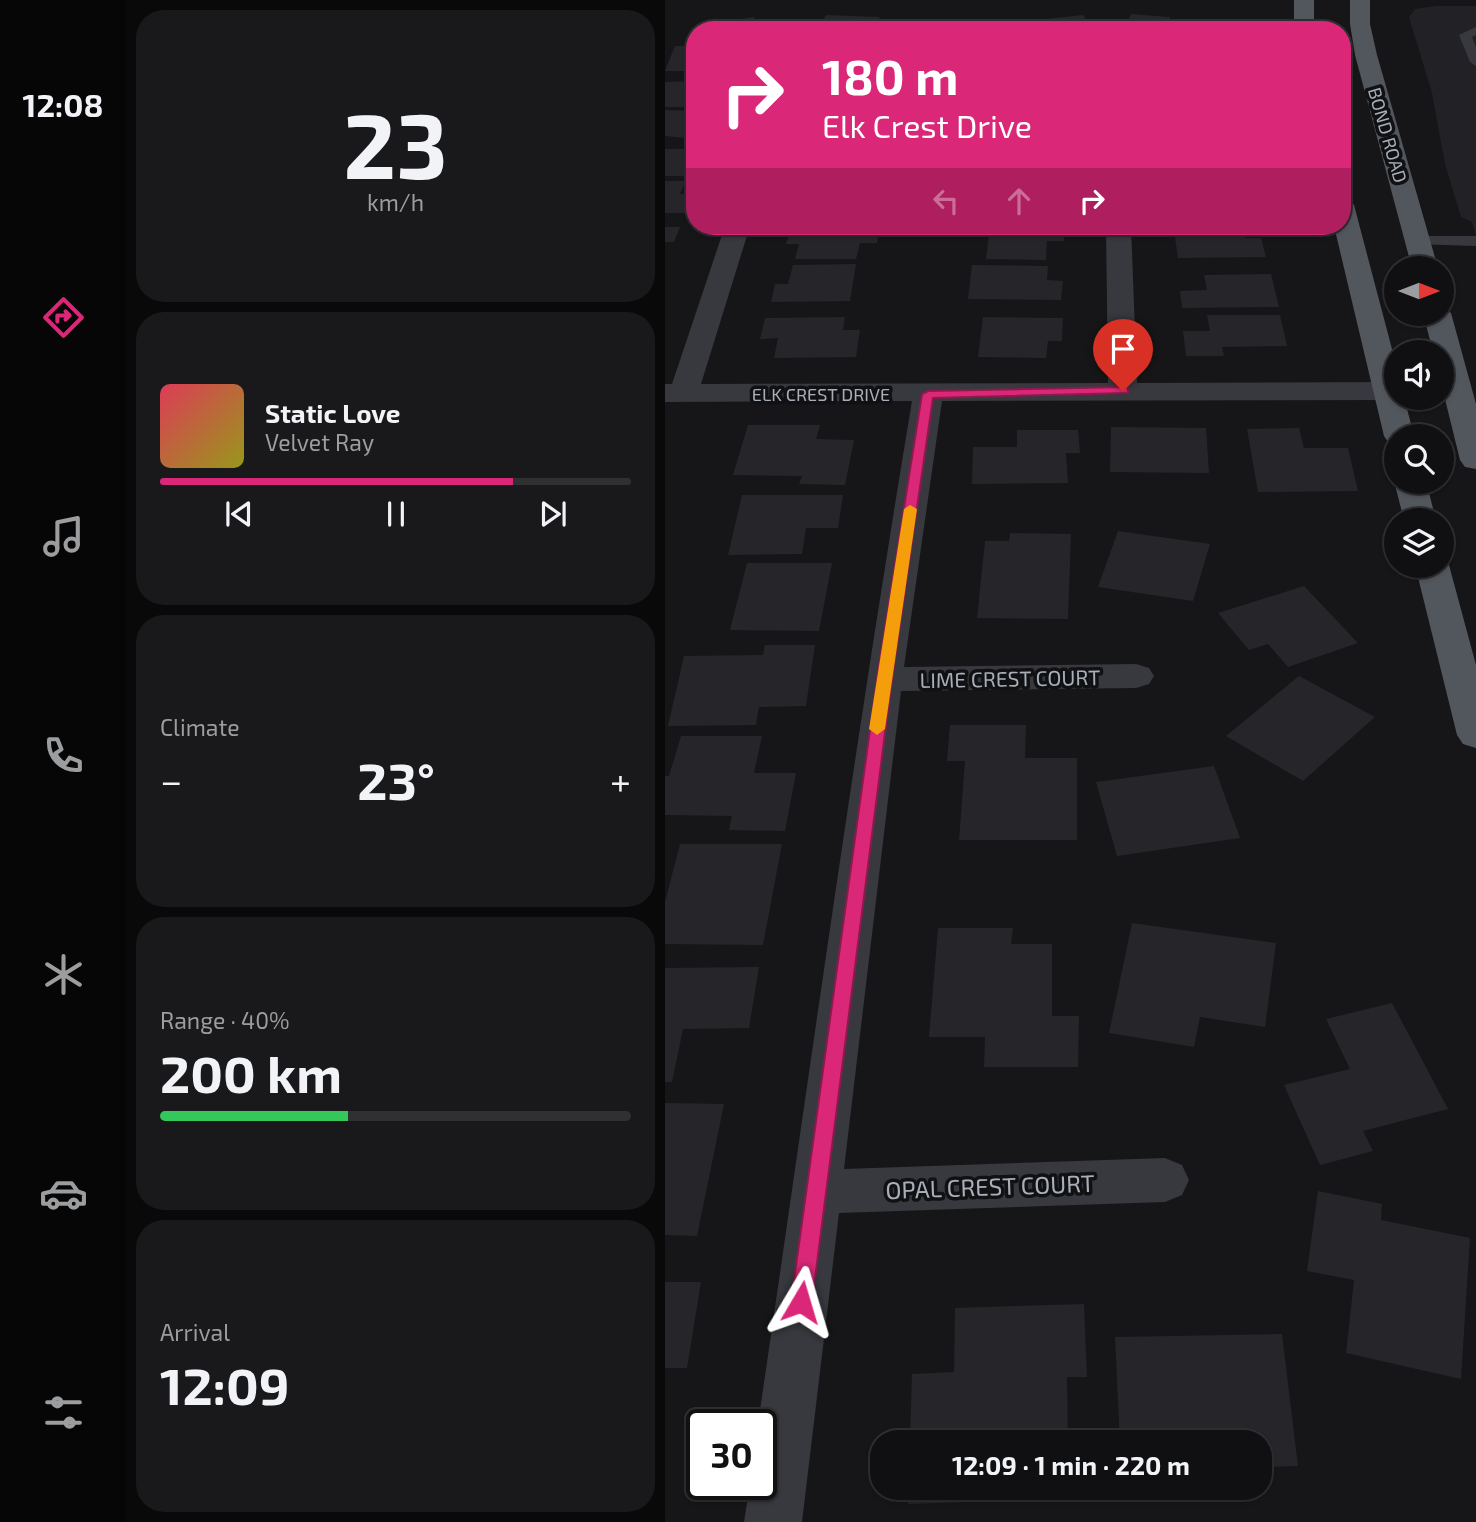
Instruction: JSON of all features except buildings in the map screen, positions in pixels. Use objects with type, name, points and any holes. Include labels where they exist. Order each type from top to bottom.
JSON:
[{"type":"main road","points":[[1304,0],[1304,21]]},
{"type":"main road","name":"BOND ROAD","points":[[1360,0],[1360,24],[1366,55],[1422,256]]},
{"type":"main road","points":[[1350,235],[1384,361]]},
{"type":"main road","points":[[1440,326],[1476,460]]},
{"type":"main road","points":[[1435,578],[1476,735]]},
{"type":"street","points":[[674,393],[734,235]]},
{"type":"street","points":[[1119,235],[1123,391]]},
{"type":"street","name":"ELK CREST DRIVE","points":[[674,393],[1384,391]]},
{"type":"street","points":[[773,1522],[884,679],[928,394]]},
{"type":"street","name":"LIME CREST COURT","points":[[884,679],[1136,676]]},
{"type":"street","name":"OPAL CREST COURT","points":[[815,1192],[1165,1181]]},
{"type":"lane","points":[[1476,31],[1465,35],[1476,62]]},
{"type":"lane","points":[[1418,241],[1476,241]]},
{"type":"shaded area","points":[[1476,6],[1476,236],[1472,222],[1461,217],[1445,164],[1432,93],[1409,17],[1415,9]]},
{"type":"slow traffic","points":[[877,729],[910,509]]},
{"type":"route","points":[[801,1302],[884,679],[928,394],[1123,391]]}]
